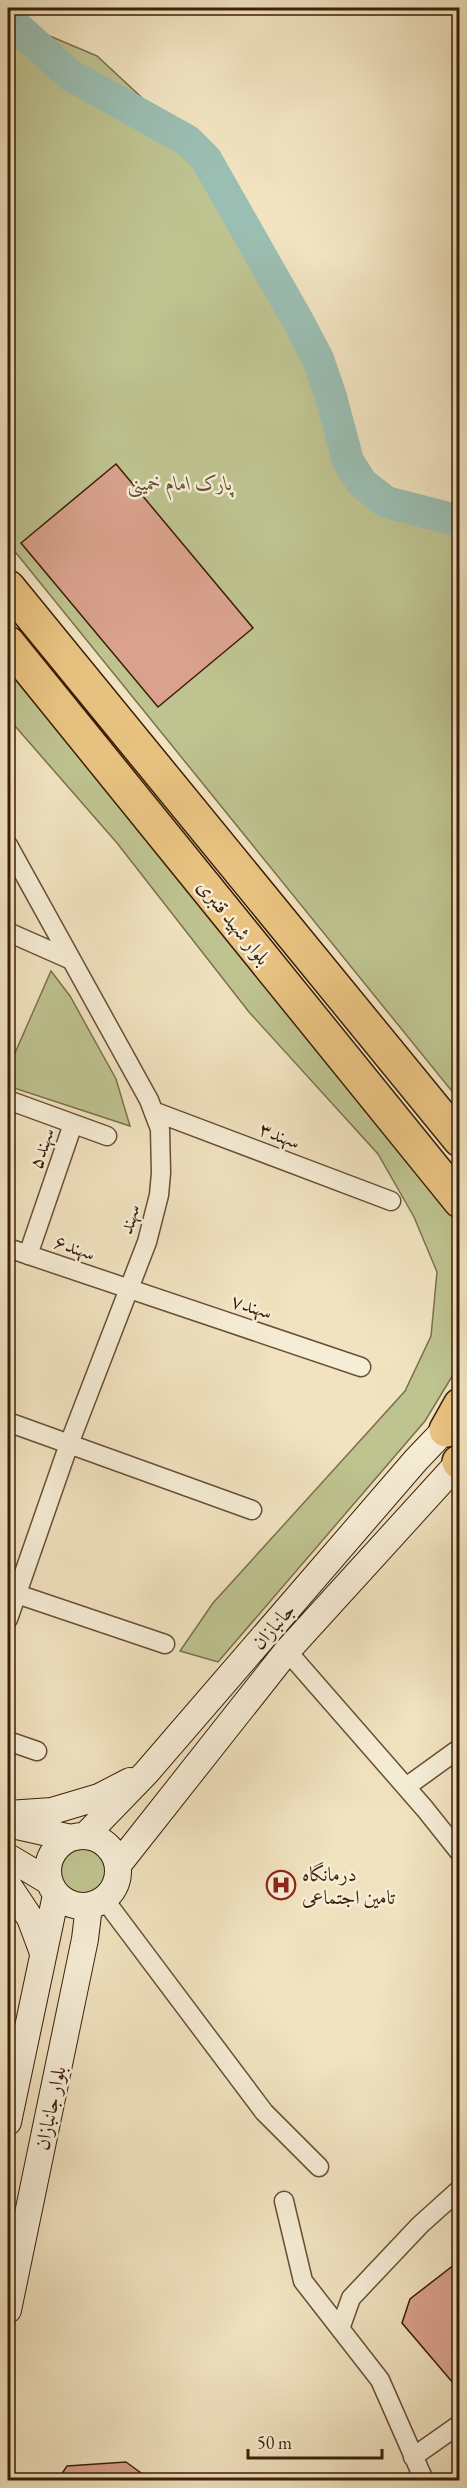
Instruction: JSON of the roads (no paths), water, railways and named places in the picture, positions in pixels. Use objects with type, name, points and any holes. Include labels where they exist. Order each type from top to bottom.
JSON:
[{"type":"highway","name":"بلوار شهید قنبری","points":[[8,586],[459,1140]]},
{"type":"highway","name":"بلوار شهید قنبری","points":[[8,643],[459,1201]]},
{"type":"highway","points":[[50,695],[78,672]]},
{"type":"main road","name":"جانبازان","points":[[78,1837],[146,1773],[455,1417]]},
{"type":"main road","points":[[416,1460],[431,1463],[438,1469],[454,1468]]},
{"type":"main road","name":"جانبازان","points":[[118,1865],[287,1651],[454,1468]]},
{"type":"main road","points":[[8,1814],[52,1811],[99,1797],[146,1773]]},
{"type":"main road","points":[[8,1824],[103,1842],[110,1848],[118,1865],[118,1878],[113,1890],[97,1903],[77,1906],[66,1902],[53,1888],[8,1857]]},
{"type":"main road","points":[[53,1888],[48,1864],[51,1856],[63,1842],[78,1837]]},
{"type":"main road","points":[[8,1885],[30,1918],[43,1954]]},
{"type":"main road","name":"بلوار جانبازان","points":[[8,2122],[43,1954],[53,1888]]},
{"type":"main road","name":"بلوار جانبازان","points":[[8,2310],[85,1940],[97,1903]]},
{"type":"street","name":"سهند","points":[[8,845],[153,1111],[160,1129],[159,1195],[147,1242],[12,1592],[8,1619]]},
{"type":"street","points":[[8,932],[69,959]]},
{"type":"street","points":[[8,1100],[107,1136]]},
{"type":"street","name":"سهند۳","points":[[153,1111],[391,1202]]},
{"type":"street","name":"سهند۵","points":[[28,1255],[73,1124]]},
{"type":"street","name":"سهند۶","points":[[8,1248],[128,1289]]},
{"type":"street","name":"سهند۷","points":[[128,1289],[361,1367]]},
{"type":"street","points":[[8,1422],[252,1509]]},
{"type":"street","points":[[12,1592],[165,1644]]},
{"type":"street","points":[[287,1651],[406,1787],[459,1852]]},
{"type":"street","points":[[8,1741],[37,1751]]},
{"type":"street","points":[[406,1787],[459,1748]]},
{"type":"street","points":[[97,1903],[264,2112],[319,2167]]},
{"type":"street","points":[[340,2329],[351,2298],[420,2225],[459,2189]]},
{"type":"street","points":[[284,2201],[303,2281],[380,2380],[424,2481]]},
{"type":"street","points":[[413,2457],[459,2424]]},
{"type":"waterway","points":[[8,19],[70,75],[188,141],[206,159],[318,359],[348,461],[362,483],[386,502],[460,521]]},
{"type":"place","name":"درمانگاه تامین اجتماعی","points":[[281,1885]]},
{"type":"park label","name":"پارک امام خمینی","points":[[180,483]]}]
